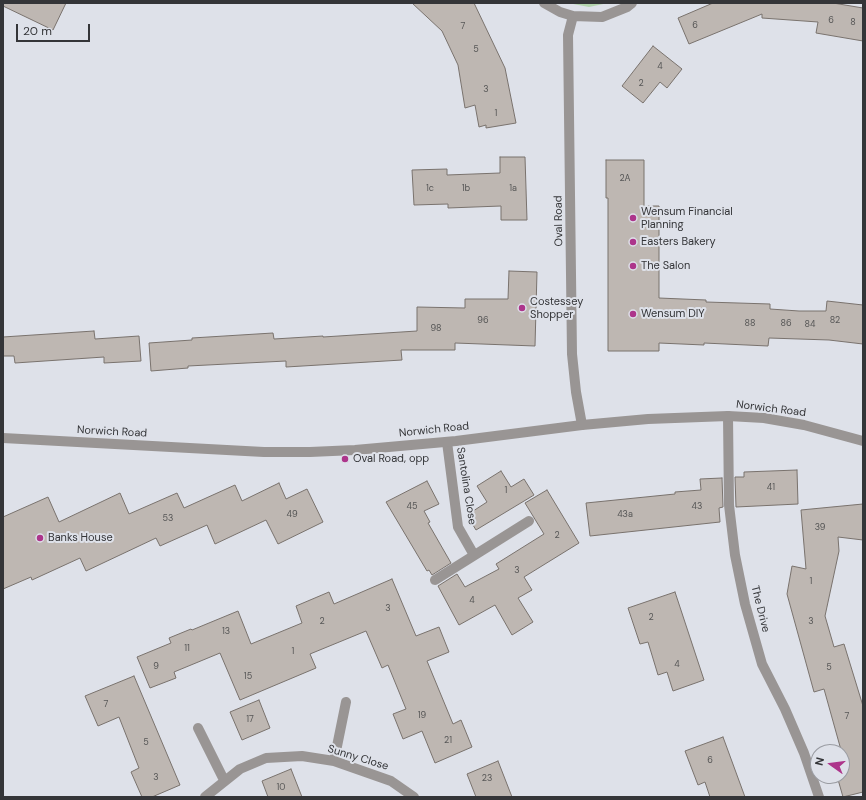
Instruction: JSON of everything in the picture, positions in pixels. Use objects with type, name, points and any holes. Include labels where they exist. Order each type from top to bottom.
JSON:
[{"type":"street","points":[[544,3],[560,12],[573,16],[602,17],[627,7],[632,3]]},
{"type":"street","name":"Oval Road","points":[[573,16],[568,35],[572,354],[576,392],[582,425]]},
{"type":"street","name":"Norwich Road","points":[[3,438],[272,452],[310,452],[355,450],[447,442],[582,425],[648,419],[728,416],[764,418],[804,425],[863,441]]},
{"type":"street","name":"The Drive","points":[[728,416],[729,505],[735,555],[745,604],[762,664],[785,709],[804,754],[819,797]]},
{"type":"street","name":"Santolina Close","points":[[447,442],[458,527],[474,555]]},
{"type":"street","points":[[435,580],[529,521]]},
{"type":"street","points":[[334,761],[346,702]]},
{"type":"street","points":[[198,728],[224,780]]},
{"type":"street","name":"Sunny Close","points":[[205,797],[224,780],[240,769],[266,758],[302,756],[334,761],[391,781],[414,797]]},
{"type":"green space","points":[[568,3],[608,3],[589,7]]},
{"type":"building","points":[[3,3],[66,3],[53,30],[3,6]]},
{"type":"building","points":[[412,3],[474,3],[505,68],[516,123],[486,128],[486,125],[479,127],[475,105],[465,108],[458,65],[442,31]]},
{"type":"building","points":[[713,3],[833,3],[863,8],[863,41],[816,33],[818,22],[762,18],[762,14],[689,44],[678,18]]},
{"type":"building","points":[[653,46],[682,69],[667,88],[660,82],[643,103],[622,86]]},
{"type":"building","points":[[500,157],[525,157],[527,220],[501,220],[501,206],[448,208],[448,204],[414,205],[412,170],[447,169],[447,175],[500,173]]},
{"type":"building","points":[[606,160],[644,160],[644,206],[659,206],[659,298],[706,300],[706,302],[770,304],[770,309],[799,311],[826,311],[827,301],[863,305],[863,344],[829,340],[769,338],[768,346],[704,343],[704,345],[659,343],[659,351],[608,351],[608,198],[606,198]]},
{"type":"building","points":[[509,271],[537,272],[535,346],[455,343],[455,350],[401,350],[402,360],[286,367],[286,361],[188,366],[188,368],[151,371],[149,343],[192,340],[192,338],[273,333],[274,339],[417,331],[417,307],[465,308],[465,299],[508,299]]},
{"type":"building","points":[[94,331],[95,339],[139,336],[141,361],[104,363],[104,357],[15,363],[14,356],[3,356],[3,337]]},
{"type":"building","points":[[797,470],[798,504],[736,507],[735,477],[744,477],[744,472]]},
{"type":"building","points":[[501,471],[511,487],[524,479],[534,495],[476,530],[467,515],[487,502],[477,486]]},
{"type":"building","points":[[722,478],[723,507],[719,508],[720,522],[590,536],[586,503],[701,490],[700,479]]},
{"type":"building","points":[[427,481],[439,504],[424,511],[430,522],[428,523],[451,563],[432,575],[429,570],[427,571],[386,502]]},
{"type":"building","points":[[279,483],[286,499],[307,489],[323,522],[278,544],[266,520],[215,544],[207,525],[160,546],[156,538],[86,571],[80,558],[32,580],[31,577],[3,589],[3,517],[48,497],[59,522],[120,493],[129,514],[177,493],[184,508],[235,485],[242,501]]},
{"type":"building","points":[[547,490],[579,543],[524,577],[532,590],[518,598],[533,622],[512,635],[495,605],[459,625],[438,586],[457,574],[465,587],[499,569],[496,564],[544,534],[525,503]]},
{"type":"building","points":[[863,504],[863,540],[838,537],[839,551],[825,616],[834,647],[844,644],[863,706],[863,792],[843,797],[839,784],[850,784],[850,744],[839,744],[824,689],[814,692],[787,594],[792,566],[806,569],[801,510]]},
{"type":"building","points":[[392,579],[416,636],[439,627],[449,652],[427,661],[453,724],[461,720],[472,747],[435,763],[422,731],[403,739],[393,714],[406,709],[388,665],[382,668],[366,631],[310,654],[316,668],[240,700],[220,653],[174,672],[176,678],[150,688],[137,657],[171,643],[169,638],[238,611],[251,644],[302,623],[296,606],[329,592],[334,604]]},
{"type":"building","points":[[675,592],[704,680],[673,691],[667,672],[658,675],[648,642],[640,644],[628,608]]},
{"type":"building","points":[[134,676],[180,785],[152,797],[142,797],[131,772],[139,768],[119,717],[98,726],[85,696]]},
{"type":"building","points":[[259,700],[270,728],[242,740],[230,712]]},
{"type":"building","points":[[723,737],[745,797],[710,797],[705,782],[698,785],[685,751]]},
{"type":"building","points":[[498,761],[512,797],[476,797],[467,774]]},
{"type":"building","points":[[291,769],[302,797],[268,797],[262,781]]},
{"type":"place","name":"Wensum Financial Planning","points":[[633,218]]},
{"type":"place","name":"Easters Bakery","points":[[633,242]]},
{"type":"place","name":"The Salon","points":[[633,266]]},
{"type":"place","name":"Costessey Shopper","points":[[522,308]]},
{"type":"place","name":"Wensum DIY","points":[[633,314]]},
{"type":"place","name":"Oval Road, opp","points":[[345,459]]},
{"type":"place","name":"Banks House","points":[[40,538]]}]
